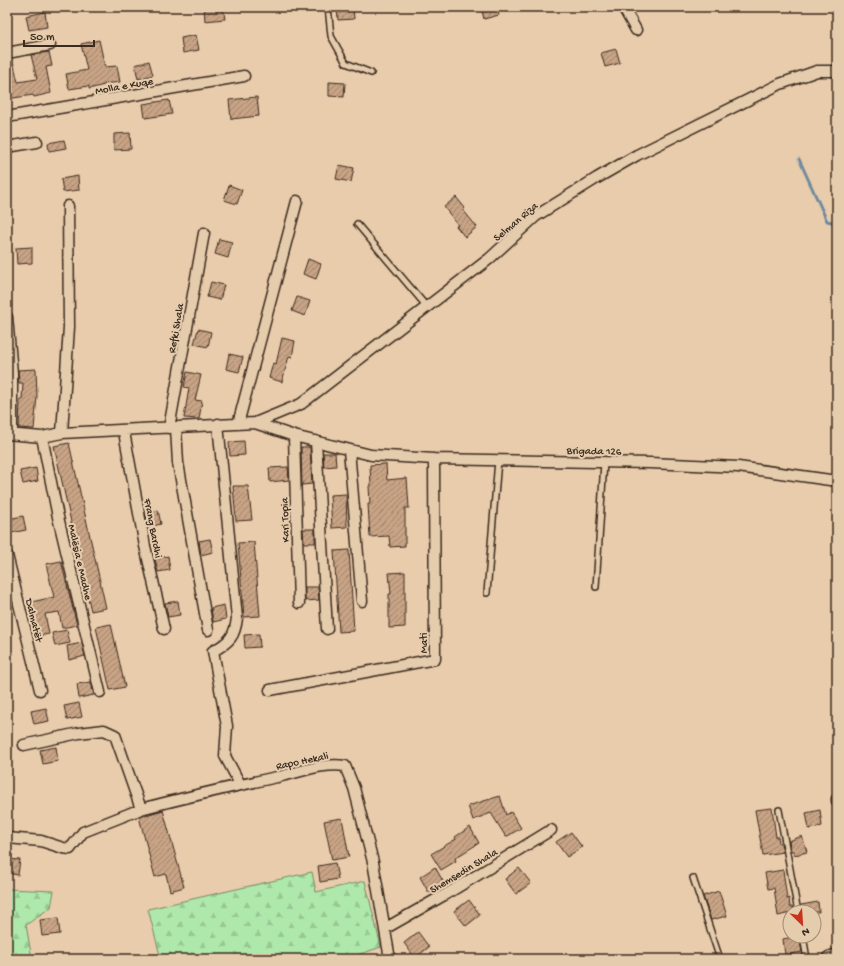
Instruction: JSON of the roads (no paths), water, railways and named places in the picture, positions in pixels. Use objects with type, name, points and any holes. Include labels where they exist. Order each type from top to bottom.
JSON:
[{"type":"street","points":[[623,7],[636,30]]},
{"type":"street","points":[[7,54],[50,45]]},
{"type":"street","name":"Selman Riza","points":[[255,423],[301,404],[354,362],[428,308],[489,259],[536,216],[637,155],[780,84],[817,71],[837,71]]},
{"type":"street","name":"Molla e Kuqe","points":[[7,117],[244,76]]},
{"type":"street","points":[[7,147],[37,142]]},
{"type":"street","points":[[238,424],[297,201]]},
{"type":"street","points":[[62,434],[69,328],[68,206]]},
{"type":"street","name":"Refki Shala","points":[[204,233],[172,428],[208,630]]},
{"type":"street","points":[[7,317],[12,373],[10,434],[42,437],[62,434],[124,432],[218,424],[255,423]]},
{"type":"street","name":"Brigada 126","points":[[255,423],[294,436],[371,455],[434,459],[498,459],[738,467],[837,481]]},
{"type":"street","points":[[218,424],[237,618],[235,631],[228,641],[213,651],[227,726],[225,756],[240,784]]},
{"type":"street","name":"Frang Bardhi","points":[[124,432],[145,546],[164,629]]},
{"type":"street","name":"Kari Topia","points":[[294,436],[299,603]]},
{"type":"street","name":"Malësia e Madhe","points":[[42,437],[58,517],[100,692]]},
{"type":"street","points":[[316,442],[327,629]]},
{"type":"street","points":[[349,450],[362,601]]},
{"type":"street","name":"Mati","points":[[270,690],[435,659],[434,459]]},
{"type":"street","name":"Dalmatët","points":[[7,555],[40,690]]},
{"type":"street","points":[[24,745],[79,733],[104,730],[115,735],[141,809]]},
{"type":"street","name":"Rapo Hekali","points":[[7,838],[41,841],[63,848],[70,848],[83,832],[141,809],[240,784],[337,764],[346,766],[350,774],[365,826],[386,928],[390,959]]},
{"type":"street","name":"Shemsedin Shala","points":[[386,928],[453,890],[551,830]]},
{"type":"street","points":[[829,959],[837,956]]},
{"type":"lane","points":[[328,7],[331,36],[346,63],[371,73]]},
{"type":"lane","points":[[357,224],[428,308]]},
{"type":"lane","points":[[487,593],[498,459]]},
{"type":"lane","points":[[596,588],[604,462]]},
{"type":"lane","points":[[779,810],[797,904]]},
{"type":"lane","points":[[693,878],[720,959]]},
{"type":"lane","points":[[804,944],[807,959]]},
{"type":"waterway","points":[[799,159],[827,221],[837,223]]}]
